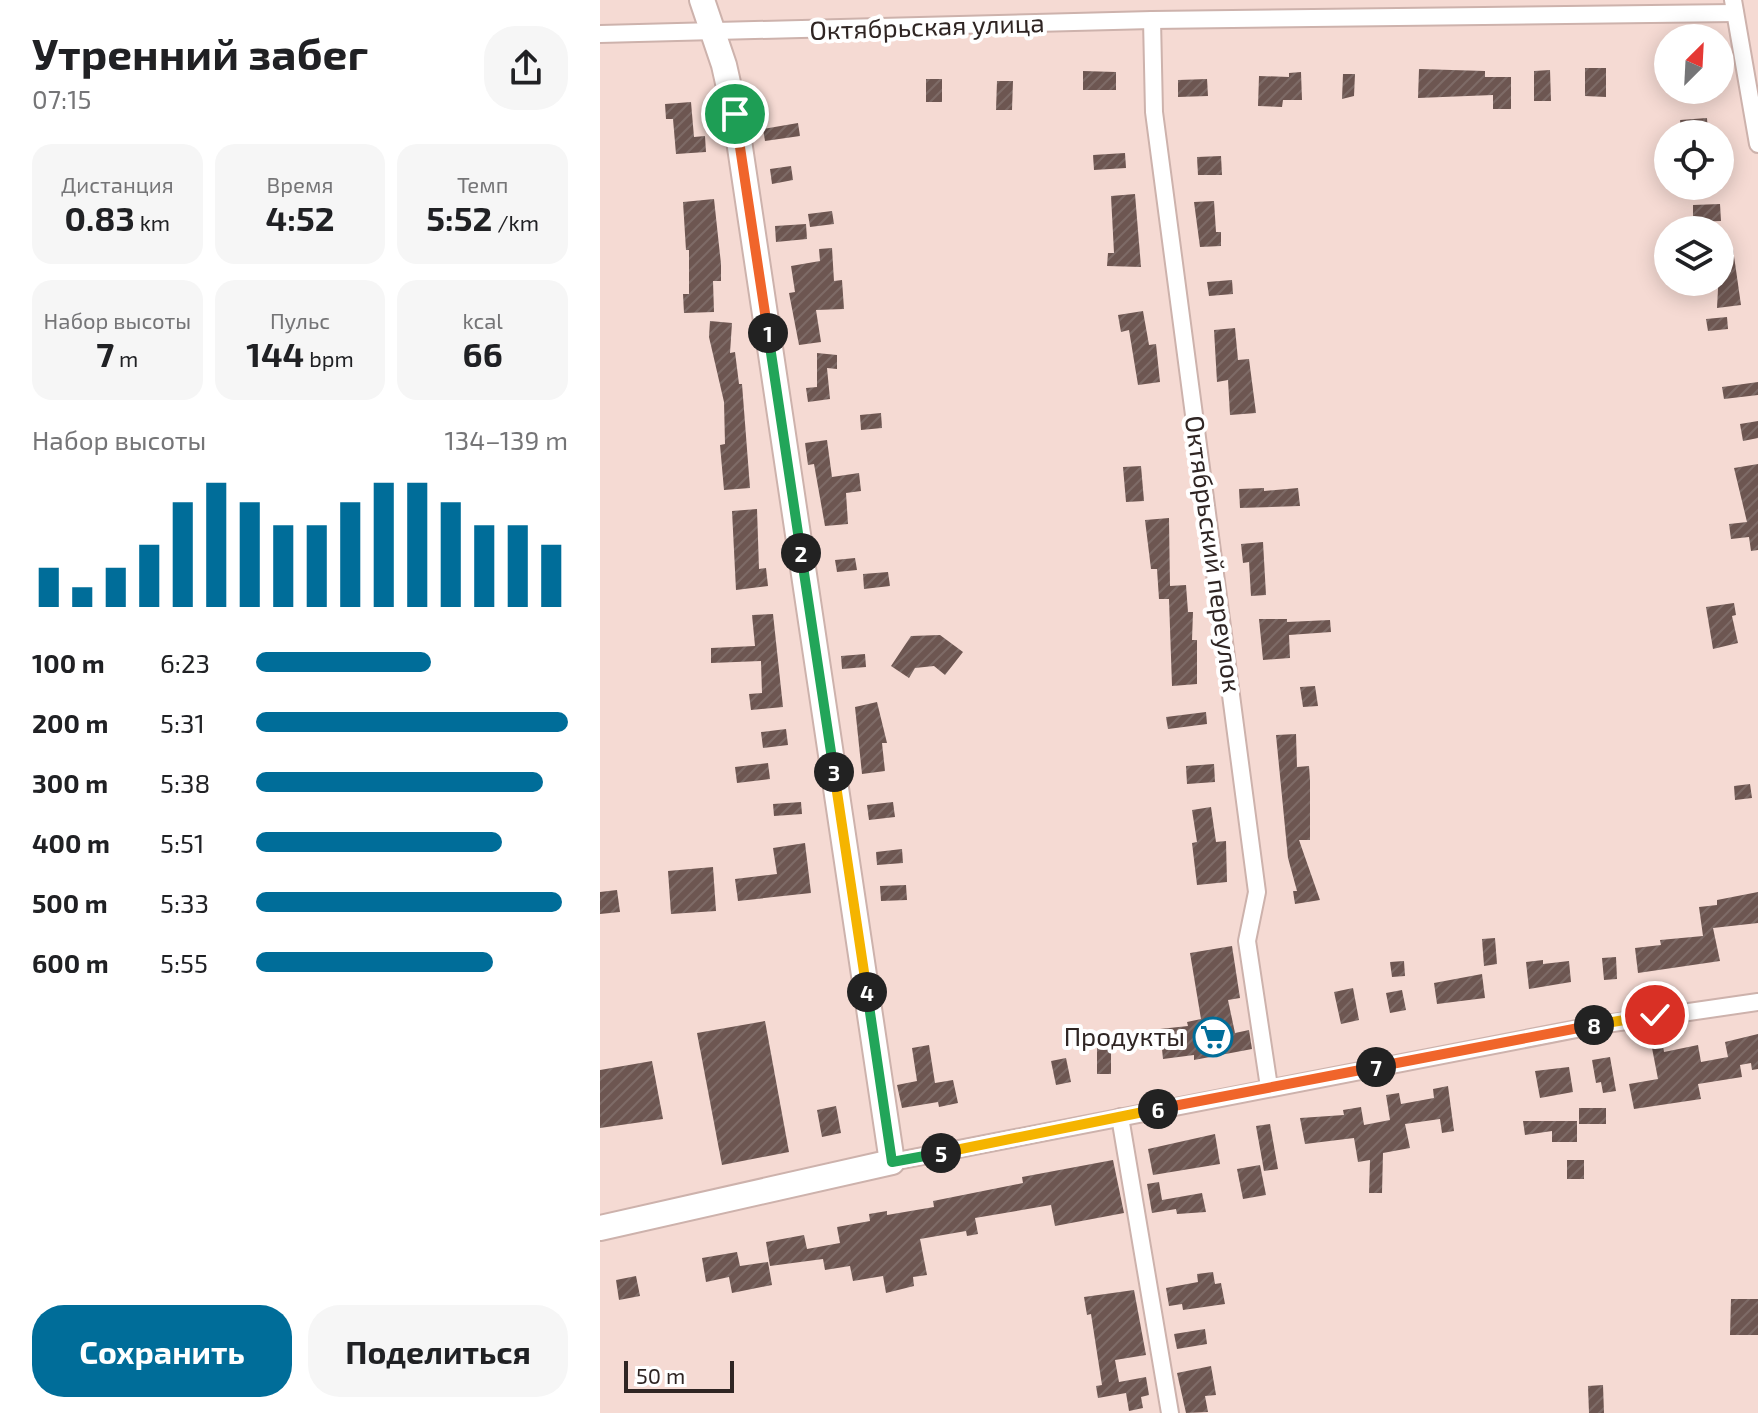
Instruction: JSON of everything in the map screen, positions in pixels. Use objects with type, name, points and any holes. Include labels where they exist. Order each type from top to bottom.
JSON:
[{"type":"main road","points":[[600,1228],[892,1162],[735,114],[724,65],[702,0]]},
{"type":"street","name":"Октябрьская улица","points":[[600,34],[1734,6]]},
{"type":"street","points":[[1734,6],[1758,144]]},
{"type":"street","name":"Октябрьский переулок","points":[[1152,20],[1154,112],[1257,892],[1247,941],[1269,1087]]},
{"type":"street","points":[[892,1162],[1592,1026],[1758,1002]]},
{"type":"street","points":[[1120,1117],[1170,1413]]},
{"type":"building","points":[[1585,68],[1606,68],[1606,97],[1585,96]]},
{"type":"building","points":[[1419,69],[1485,71],[1485,77],[1511,77],[1511,109],[1493,109],[1493,95],[1418,98]]},
{"type":"building","points":[[1550,70],[1551,101],[1534,101],[1534,71]]},
{"type":"building","points":[[1083,71],[1116,72],[1116,90],[1083,90]]},
{"type":"building","points":[[1301,72],[1302,100],[1283,100],[1282,107],[1258,106],[1259,76],[1289,77],[1289,73]]},
{"type":"building","points":[[1343,74],[1355,74],[1354,96],[1342,99]]},
{"type":"building","points":[[926,79],[942,79],[942,102],[926,102]]},
{"type":"building","points":[[1207,79],[1208,96],[1178,97],[1178,80]]},
{"type":"building","points":[[997,81],[1013,81],[1012,110],[996,110]]},
{"type":"building","points":[[691,102],[694,137],[705,136],[706,152],[676,154],[673,119],[666,119],[665,104]]},
{"type":"building","points":[[798,123],[800,136],[765,141],[763,129]]},
{"type":"building","points":[[1125,153],[1126,168],[1094,170],[1093,155]]},
{"type":"building","points":[[1221,156],[1222,175],[1198,175],[1197,157]]},
{"type":"building","points":[[791,166],[793,180],[772,184],[770,169]]},
{"type":"building","points":[[1135,194],[1141,267],[1107,266],[1108,253],[1114,253],[1111,196]]},
{"type":"building","points":[[714,199],[721,281],[713,281],[714,312],[684,313],[683,294],[689,294],[689,250],[686,250],[683,202]]},
{"type":"building","points":[[1214,201],[1216,232],[1221,232],[1221,246],[1200,247],[1194,202]]},
{"type":"building","points":[[1720,204],[1721,216],[1693,216],[1693,205]]},
{"type":"building","points":[[832,211],[834,224],[810,227],[808,214]]},
{"type":"building","points":[[806,224],[807,239],[776,242],[775,226]]},
{"type":"building","points":[[832,248],[834,281],[842,280],[844,309],[816,310],[821,342],[799,345],[789,293],[795,292],[791,266],[820,261],[819,249]]},
{"type":"building","points":[[1734,256],[1741,305],[1717,308],[1718,296],[1734,296]]},
{"type":"building","points":[[1232,280],[1233,294],[1209,296],[1207,282]]},
{"type":"building","points":[[1143,311],[1149,345],[1156,344],[1160,382],[1138,385],[1129,330],[1121,332],[1118,315]]},
{"type":"building","points":[[1727,317],[1728,329],[1708,331],[1706,319]]},
{"type":"building","points":[[710,321],[732,323],[730,353],[735,352],[739,384],[742,384],[750,488],[724,490],[720,445],[725,444],[724,402],[709,337]]},
{"type":"building","points":[[1235,328],[1238,360],[1249,359],[1256,413],[1230,415],[1228,380],[1217,382],[1214,330]]},
{"type":"building","points":[[817,353],[837,355],[837,369],[827,368],[830,399],[808,402],[806,388],[817,387]]},
{"type":"building","points":[[1758,382],[1758,395],[1724,399],[1722,387]]},
{"type":"building","points":[[881,413],[882,428],[861,430],[860,415]]},
{"type":"building","points":[[1758,421],[1758,438],[1743,441],[1740,424]]},
{"type":"building","points":[[827,440],[832,477],[859,473],[861,491],[846,493],[848,524],[825,526],[814,464],[808,465],[805,443]]},
{"type":"building","points":[[1758,464],[1758,550],[1751,551],[1749,537],[1731,539],[1729,524],[1747,522],[1734,468]]},
{"type":"building","points":[[1141,466],[1144,501],[1126,502],[1123,467]]},
{"type":"building","points":[[1264,488],[1264,491],[1298,488],[1300,506],[1240,508],[1239,489]]},
{"type":"building","points":[[757,509],[759,569],[766,568],[768,586],[736,590],[732,511]]},
{"type":"building","points":[[1169,518],[1170,586],[1186,585],[1188,612],[1193,612],[1192,640],[1197,640],[1197,684],[1172,686],[1169,599],[1159,599],[1157,569],[1151,569],[1145,520]]},
{"type":"building","points":[[1263,542],[1266,595],[1251,596],[1249,562],[1243,563],[1241,544]]},
{"type":"building","points":[[855,558],[857,570],[837,572],[835,560]]},
{"type":"building","points":[[888,572],[890,586],[864,589],[863,574]]},
{"type":"building","points":[[1734,603],[1736,615],[1732,616],[1738,643],[1713,649],[1706,607]]},
{"type":"building","points":[[773,614],[783,707],[751,710],[749,694],[762,693],[761,661],[711,663],[711,648],[755,646],[752,615]]},
{"type":"building","points":[[1259,619],[1287,619],[1287,622],[1330,620],[1331,632],[1289,635],[1290,658],[1263,660]]},
{"type":"building","points":[[940,635],[963,652],[945,675],[934,666],[915,668],[909,678],[891,666],[911,636]]},
{"type":"building","points":[[865,654],[866,667],[842,669],[841,656]]},
{"type":"building","points":[[1315,686],[1318,706],[1303,707],[1300,687]]},
{"type":"building","points":[[877,702],[887,743],[882,743],[885,771],[862,774],[855,707]]},
{"type":"building","points":[[1206,712],[1207,724],[1168,729],[1166,717]]},
{"type":"building","points":[[786,729],[788,745],[763,748],[761,732]]},
{"type":"building","points":[[1296,734],[1297,767],[1309,766],[1310,780],[1310,840],[1299,840],[1320,900],[1295,904],[1293,891],[1297,891],[1288,858],[1276,735]]},
{"type":"building","points":[[768,763],[770,779],[737,783],[735,767]]},
{"type":"building","points":[[1214,764],[1215,782],[1187,784],[1186,766]]},
{"type":"building","points":[[1750,784],[1752,798],[1735,800],[1734,786]]},
{"type":"building","points":[[801,802],[802,814],[774,816],[773,804]]},
{"type":"building","points":[[893,802],[895,817],[869,820],[867,805]]},
{"type":"building","points":[[1211,807],[1216,842],[1226,841],[1227,882],[1197,885],[1192,843],[1197,842],[1192,810]]},
{"type":"building","points":[[805,843],[811,893],[738,901],[735,879],[777,874],[773,848]]},
{"type":"building","points":[[902,849],[903,863],[877,865],[876,852]]},
{"type":"building","points":[[713,867],[716,911],[671,914],[668,871]]},
{"type":"building","points":[[906,885],[907,900],[881,901],[880,886]]},
{"type":"building","points":[[617,890],[620,912],[600,914],[600,892]]},
{"type":"building","points":[[1758,892],[1758,923],[1713,928],[1720,961],[1638,973],[1635,948],[1661,945],[1660,940],[1703,936],[1699,907],[1717,905],[1717,900]]},
{"type":"building","points":[[1495,938],[1497,964],[1484,966],[1482,939]]},
{"type":"building","points":[[1232,946],[1240,998],[1228,1000],[1235,1033],[1249,1030],[1252,1049],[1194,1060],[1194,1055],[1163,1059],[1160,1029],[1188,1026],[1187,1022],[1201,1019],[1190,953]]},
{"type":"building","points":[[1616,957],[1617,979],[1604,980],[1602,958]]},
{"type":"building","points":[[1543,960],[1543,964],[1569,961],[1571,982],[1529,989],[1526,962]]},
{"type":"building","points":[[1404,961],[1405,976],[1392,977],[1390,962]]},
{"type":"building","points":[[1482,974],[1485,998],[1437,1004],[1434,983]]},
{"type":"building","points":[[1353,988],[1359,1020],[1341,1024],[1334,992]]},
{"type":"building","points":[[1402,990],[1406,1010],[1390,1013],[1386,993]]},
{"type":"building","points":[[765,1021],[789,1152],[722,1165],[697,1033]]},
{"type":"building","points":[[1758,1034],[1758,1069],[1752,1070],[1751,1063],[1740,1065],[1742,1077],[1698,1084],[1701,1099],[1634,1109],[1629,1084],[1658,1079],[1652,1048],[1663,1046],[1664,1052],[1698,1045],[1701,1062],[1728,1057],[1725,1042]]},
{"type":"building","points":[[929,1045],[935,1083],[953,1080],[958,1103],[939,1107],[938,1102],[902,1108],[897,1085],[917,1081],[912,1048]]},
{"type":"building","points":[[1097,1048],[1111,1048],[1111,1074],[1097,1074]]},
{"type":"building","points":[[1610,1057],[1616,1091],[1603,1093],[1601,1082],[1596,1083],[1592,1060]]},
{"type":"building","points":[[1066,1058],[1071,1082],[1056,1085],[1051,1061]]},
{"type":"building","points":[[652,1061],[663,1119],[600,1128],[600,1070]]},
{"type":"building","points":[[1569,1067],[1573,1092],[1540,1098],[1535,1071]]},
{"type":"building","points":[[1448,1086],[1454,1131],[1442,1133],[1440,1119],[1405,1124],[1410,1148],[1383,1153],[1382,1193],[1369,1193],[1370,1160],[1358,1162],[1354,1138],[1305,1144],[1300,1118],[1344,1115],[1343,1110],[1361,1107],[1364,1125],[1390,1120],[1386,1095],[1399,1093],[1401,1104],[1434,1098],[1433,1089]]},
{"type":"building","points":[[836,1106],[841,1133],[822,1137],[817,1110]]},
{"type":"building","points":[[1579,1108],[1606,1108],[1606,1124],[1579,1124]]},
{"type":"building","points":[[1523,1121],[1577,1121],[1577,1142],[1552,1142],[1552,1131],[1525,1135]]},
{"type":"building","points":[[1270,1124],[1278,1169],[1264,1171],[1256,1126]]},
{"type":"building","points":[[1215,1134],[1220,1164],[1153,1175],[1148,1149]]},
{"type":"building","points":[[1113,1160],[1124,1213],[1055,1226],[1051,1205],[975,1218],[978,1234],[967,1236],[966,1231],[920,1239],[927,1275],[913,1277],[914,1286],[886,1293],[883,1276],[853,1281],[850,1266],[825,1270],[823,1259],[770,1266],[766,1242],[804,1235],[807,1249],[840,1243],[837,1227],[870,1221],[869,1214],[887,1211],[887,1215],[934,1207],[933,1201],[1023,1183],[1022,1177]]},
{"type":"building","points":[[1567,1160],[1584,1160],[1584,1179],[1567,1179]]},
{"type":"building","points":[[1260,1165],[1266,1195],[1243,1199],[1237,1169]]},
{"type":"building","points":[[1159,1182],[1162,1200],[1202,1193],[1206,1212],[1177,1214],[1176,1209],[1152,1213],[1147,1184]]},
{"type":"building","points":[[737,1252],[740,1266],[768,1262],[772,1285],[732,1293],[729,1277],[706,1282],[702,1258]]},
{"type":"building","points":[[1213,1272],[1215,1284],[1221,1283],[1225,1304],[1183,1310],[1182,1304],[1169,1306],[1166,1288],[1198,1282],[1197,1274]]},
{"type":"building","points":[[636,1276],[640,1296],[619,1300],[616,1280]]},
{"type":"building","points":[[1134,1290],[1146,1355],[1115,1360],[1119,1382],[1146,1377],[1149,1395],[1141,1397],[1143,1408],[1129,1411],[1126,1393],[1098,1398],[1096,1386],[1102,1385],[1091,1314],[1087,1315],[1084,1297]]},
{"type":"building","points":[[1731,1299],[1758,1299],[1758,1335],[1730,1335]]},
{"type":"building","points":[[1205,1329],[1207,1344],[1177,1349],[1174,1334]]},
{"type":"building","points":[[1211,1366],[1216,1395],[1205,1396],[1208,1412],[1186,1413],[1177,1373]]},
{"type":"building","points":[[1603,1385],[1604,1413],[1589,1413],[1588,1386]]},
{"type":"place","name":"Продукты","points":[[1213,1037]]},
{"type":"route","points":[[735,114],[892,1162],[1655,1015]]}]
